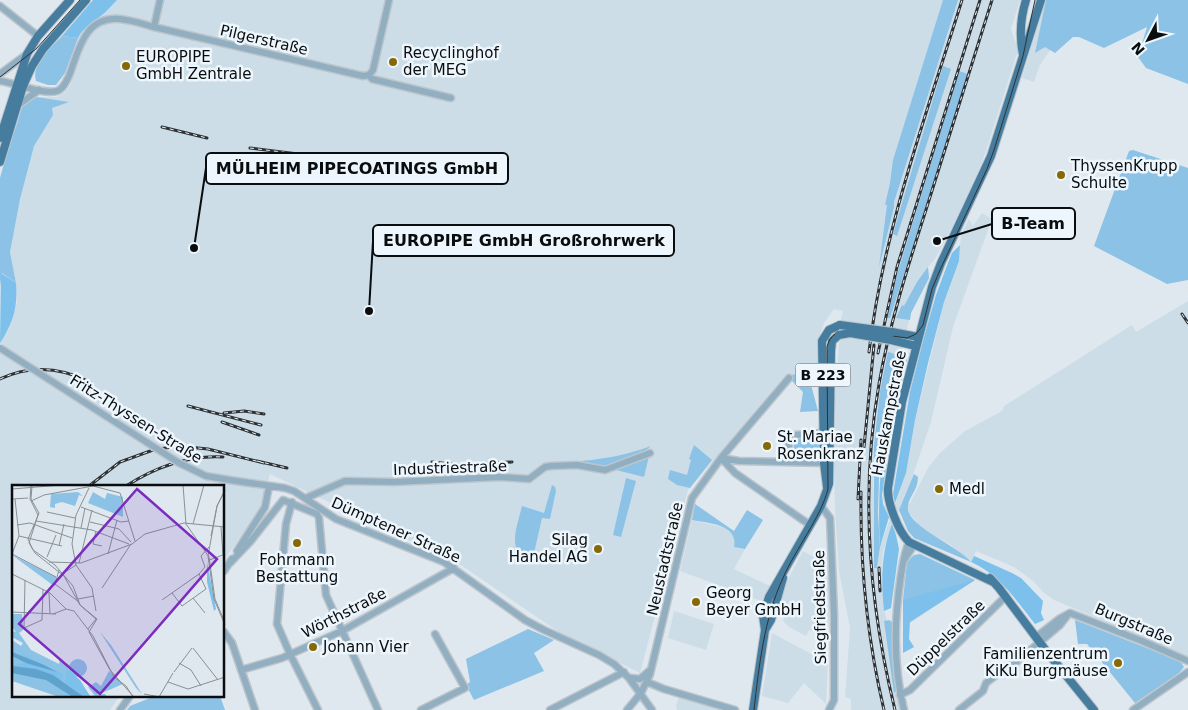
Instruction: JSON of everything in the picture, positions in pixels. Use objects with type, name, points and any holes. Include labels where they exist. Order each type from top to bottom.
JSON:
[{"type":"main road","points":[[0,162],[18,105],[20,73],[26,54],[38,36],[70,0]]},
{"type":"main road","points":[[0,138],[19,85],[43,48],[86,0]]},
{"type":"main road","points":[[1023,54],[1020,33],[1021,16],[1026,0]]},
{"type":"main road","name":"Hauskampstraße","points":[[911,543],[901,530],[888,498],[902,402],[932,287],[941,263],[989,162],[1041,0]]},
{"type":"main road","name":"B 223","points":[[753,710],[764,630],[763,616],[766,605],[773,588],[810,524],[824,508],[827,487],[824,463],[822,341],[829,330],[840,325],[917,341]]},
{"type":"main road","name":"B 223","points":[[827,487],[830,484],[831,477],[830,351],[832,341],[839,335],[850,333],[892,336]]},
{"type":"main road","points":[[911,543],[989,576],[1094,710]]},
{"type":"street","points":[[154,27],[160,0]]},
{"type":"street","points":[[369,75],[373,70],[389,0]]},
{"type":"street","points":[[0,6],[38,36]]},
{"type":"street","name":"Pilgerstraße","points":[[0,81],[39,90],[56,91],[60,89],[66,83],[85,34],[96,24],[104,20],[122,19],[363,76],[369,75],[372,79],[451,98]]},
{"type":"street","points":[[0,74],[26,54]]},
{"type":"street","points":[[18,105],[39,90]]},
{"type":"street","name":"Fritz-Thyssen-Straße","points":[[0,348],[179,463],[206,476],[269,486]]},
{"type":"street","name":"Neustadtstraße","points":[[627,710],[641,693],[652,668],[692,498],[721,458],[789,378]]},
{"type":"street","points":[[789,462],[789,438],[795,435],[824,433]]},
{"type":"street","name":"Industriestraße","points":[[306,498],[345,481],[394,482],[500,477],[529,480],[545,468],[551,466],[566,464],[605,470],[650,453]]},
{"type":"street","points":[[721,458],[739,461],[824,463]]},
{"type":"street","points":[[721,458],[736,473],[810,524]]},
{"type":"street","points":[[736,473],[739,461]]},
{"type":"street","points":[[225,570],[265,507],[269,486]]},
{"type":"street","name":"Dümptener Straße","points":[[269,486],[285,488],[306,498],[336,519],[444,562],[525,620],[599,655],[624,672],[652,710]]},
{"type":"street","points":[[230,563],[250,542],[280,502],[286,500],[292,502],[286,524],[277,619],[279,630],[318,710]]},
{"type":"street","name":"Dümptener Straße","points":[[292,502],[315,512],[319,518],[326,594],[342,631]]},
{"type":"street","name":"Siegfriedstraße","points":[[824,508],[830,518],[834,614],[834,700],[829,710]]},
{"type":"street","points":[[904,710],[900,695],[896,643],[903,556],[911,543]]},
{"type":"street","name":"Wörthstraße","points":[[241,670],[290,654],[342,631],[454,568]]},
{"type":"street","name":"Düppelstraße","points":[[900,695],[910,690],[1006,596]]},
{"type":"street","name":"Burgstraße","points":[[960,710],[983,691],[986,684],[1038,640],[1060,625],[1070,613],[1188,661]]},
{"type":"street","points":[[342,631],[378,710]]},
{"type":"street","points":[[225,633],[232,643],[255,710]]},
{"type":"street","points":[[421,710],[465,688],[435,634]]},
{"type":"street","points":[[629,678],[640,679],[652,668]]},
{"type":"street","points":[[550,710],[624,672]]},
{"type":"street","points":[[1133,710],[1188,672]]},
{"type":"street","points":[[647,682],[664,689],[735,710]]},
{"type":"street","points":[[120,710],[129,698]]},
{"type":"shaded area","points":[[93,0],[1020,0],[1011,29],[1018,50],[980,167],[953,225],[935,259],[928,267],[929,278],[911,313],[888,406],[882,447],[873,479],[877,568],[880,547],[906,473],[915,420],[944,302],[959,261],[961,235],[969,219],[973,226],[982,213],[992,219],[953,327],[931,422],[905,499],[892,524],[883,552],[884,611],[887,620],[896,691],[901,710],[851,710],[851,699],[845,697],[850,628],[839,571],[833,428],[843,311],[834,309],[824,323],[819,338],[817,366],[802,374],[785,375],[688,490],[640,673],[560,633],[461,565],[270,474],[259,511],[225,559],[225,485],[12,485],[12,698],[119,698],[110,710],[0,710],[0,343],[11,324],[17,302],[16,283],[10,252],[26,103],[36,97],[57,97],[70,86],[87,40],[101,16],[88,5]]},
{"type":"shaded area","points":[[93,0],[117,0],[86,27],[78,38],[62,36]]},
{"type":"shaded area","points":[[943,0],[958,0],[894,202],[879,267],[887,205],[885,205],[893,160]]},
{"type":"shaded area","points":[[1046,0],[1096,0],[1055,43],[1040,65],[1034,82],[1022,78]]},
{"type":"shaded area","points":[[1046,0],[1188,0],[1188,84],[1146,68],[1138,57],[1147,27],[1104,48],[1079,37],[1073,37],[1055,53],[1045,47],[1035,53]]},
{"type":"shaded area","points":[[62,36],[78,38],[65,73],[56,85],[48,85],[36,81],[36,68],[39,62]]},
{"type":"shaded area","points":[[943,66],[951,69],[897,236],[893,234]]},
{"type":"shaded area","points":[[959,71],[968,74],[890,318],[887,318],[897,275]]},
{"type":"shaded area","points":[[36,97],[69,102],[52,108],[53,115],[34,146],[20,199],[10,252],[16,283],[2,273],[0,286],[0,178],[22,107]]},
{"type":"shaded area","points":[[1133,150],[1188,168],[1188,280],[1167,284],[1094,246],[1129,151]]},
{"type":"shaded area","points":[[960,245],[959,261],[944,302],[928,363],[915,420],[906,473],[895,503],[893,494],[910,392],[936,295],[952,253]]},
{"type":"shaded area","points":[[928,267],[929,278],[911,313],[910,320],[896,318],[902,305],[904,306],[917,282]]},
{"type":"shaded area","points":[[1,273],[16,283],[16,300],[14,315],[0,343]]},
{"type":"shaded area","points":[[1188,301],[1188,656],[1054,600],[1014,567],[976,551],[971,562],[948,543],[930,534],[920,526],[909,513],[908,507],[928,468],[940,453],[965,431],[1002,411],[1004,406],[1132,325],[1136,332]]},
{"type":"shaded area","points":[[888,352],[899,355],[888,406],[879,479],[880,547],[877,568],[874,568],[874,446],[880,391]]},
{"type":"shaded area","points":[[899,355],[907,359],[896,403],[882,495],[883,504],[889,517],[880,547],[879,498],[883,450]]},
{"type":"shaded area","points":[[802,374],[810,381],[818,411],[800,412],[803,392],[786,375]]},
{"type":"shaded area","points":[[818,438],[819,459],[794,458],[794,439]]},
{"type":"shaded area","points":[[694,445],[712,460],[690,488],[677,485],[668,479],[670,470],[687,475],[691,460],[689,459]]},
{"type":"shaded area","points":[[651,446],[634,456],[606,466],[573,462],[613,457]]},
{"type":"shaded area","points":[[649,456],[644,477],[612,469]]},
{"type":"shaded area","points":[[914,474],[918,477],[918,482],[910,499],[909,514],[924,528],[971,562],[914,538],[908,531],[899,510]]},
{"type":"shaded area","points":[[626,478],[636,481],[621,537],[613,535]]},
{"type":"shaded area","points":[[552,485],[556,491],[550,519],[542,518],[532,562],[518,552],[516,546],[516,531],[522,506],[544,513]]},
{"type":"shaded area","points":[[695,504],[734,531],[747,510],[763,520],[745,549],[734,547],[734,539],[727,529],[692,520]]},
{"type":"shaded area","points":[[692,520],[726,528],[732,532],[736,540],[734,547],[745,549],[734,569],[770,586],[764,602],[680,571]]},
{"type":"shaded area","points":[[892,524],[899,549],[891,608],[884,611],[883,567],[888,535]]},
{"type":"shaded area","points":[[803,551],[829,566],[829,625],[825,638],[809,630],[806,636],[789,627],[783,621],[784,617],[775,614],[787,581]]},
{"type":"shaded area","points":[[920,554],[975,580],[903,627],[903,600],[907,562],[914,555]]},
{"type":"shaded area","points":[[974,556],[1021,578],[1043,601],[1041,613],[1044,620],[1035,624],[999,581],[990,573],[971,562]]},
{"type":"shaded area","points":[[975,580],[910,621],[909,639],[914,647],[903,653],[903,600]]},
{"type":"shaded area","points":[[674,611],[714,624],[706,650],[668,638]]},
{"type":"shaded area","points":[[889,620],[892,622],[896,691],[894,693],[884,621]]},
{"type":"shaded area","points":[[1075,620],[1180,661],[1184,667],[1179,673],[1135,703],[1087,644],[1078,644]]},
{"type":"shaded area","points":[[528,629],[554,640],[534,653],[544,671],[474,700],[466,685],[470,682],[466,659]]},
{"type":"shaded area","points":[[772,633],[828,663],[826,704],[804,683],[788,703],[762,696]]},
{"type":"shaded area","points":[[679,697],[723,710],[677,710],[676,706]]},
{"type":"shaded area","points":[[150,698],[221,698],[225,710],[127,710],[130,706]]},
{"type":"tram line","points":[[0,77],[36,49],[80,0]]},
{"type":"tram line","points":[[754,710],[763,643],[771,610],[788,567],[820,511],[828,489],[828,343],[835,334],[846,330],[907,338],[916,334],[923,325],[932,289],[994,150],[1023,56],[1035,0]]},
{"type":"railway","points":[[869,352],[884,262],[895,218],[920,130],[962,0]]},
{"type":"railway","points":[[878,353],[897,267],[980,0]]},
{"type":"railway","points":[[895,710],[879,630],[870,548],[869,507],[873,425],[883,362],[899,298],[992,0]]},
{"type":"railway","points":[[162,127],[207,138]]},
{"type":"railway","points":[[250,148],[298,154]]},
{"type":"railway","points":[[1182,314],[1188,323]]},
{"type":"railway","points":[[864,447],[874,345]]},
{"type":"railway","points":[[0,379],[22,371],[45,370],[68,373],[90,382]]},
{"type":"railway","points":[[188,406],[261,425]]},
{"type":"railway","points":[[224,413],[244,411],[264,414]]},
{"type":"railway","points":[[222,422],[259,435]]},
{"type":"railway","points":[[858,499],[861,440]]},
{"type":"railway","points":[[90,485],[120,462],[153,450],[178,446],[208,449],[264,463]]},
{"type":"railway","points":[[128,485],[160,468],[184,460],[223,457]]},
{"type":"railway","points":[[257,461],[287,468]]},
{"type":"railway","points":[[432,462],[460,465],[512,462]]},
{"type":"railway","points":[[861,492],[863,575],[873,656],[884,710]]},
{"type":"railway","points":[[879,568],[880,591]]},
{"type":"place","name":"Recyclinghof der MEG","points":[[393,62]]},
{"type":"place","name":"EUROPIPE GmbH Zentrale","points":[[126,66]]},
{"type":"place","name":"ThyssenKrupp Schulte","points":[[1061,175]]},
{"type":"place","name":"B-Team","points":[[937,241]]},
{"type":"place","name":"MÜLHEIM PIPECOATINGS GmbH","points":[[194,248]]},
{"type":"place","name":"EUROPIPE GmbH Großrohrwerk","points":[[369,311]]},
{"type":"place","name":"St. Mariae Rosenkranz","points":[[767,446]]},
{"type":"place","name":"Medl","points":[[939,489]]},
{"type":"place","name":"Fohrmann Bestattung","points":[[297,543]]},
{"type":"place","name":"Silag Handel AG","points":[[598,549]]},
{"type":"place","name":"Georg Beyer GmbH","points":[[696,602]]},
{"type":"place","name":"Johann Vier","points":[[313,647]]},
{"type":"place","name":"Familienzentrum KiKu Burgmäuse","points":[[1118,663]]}]
